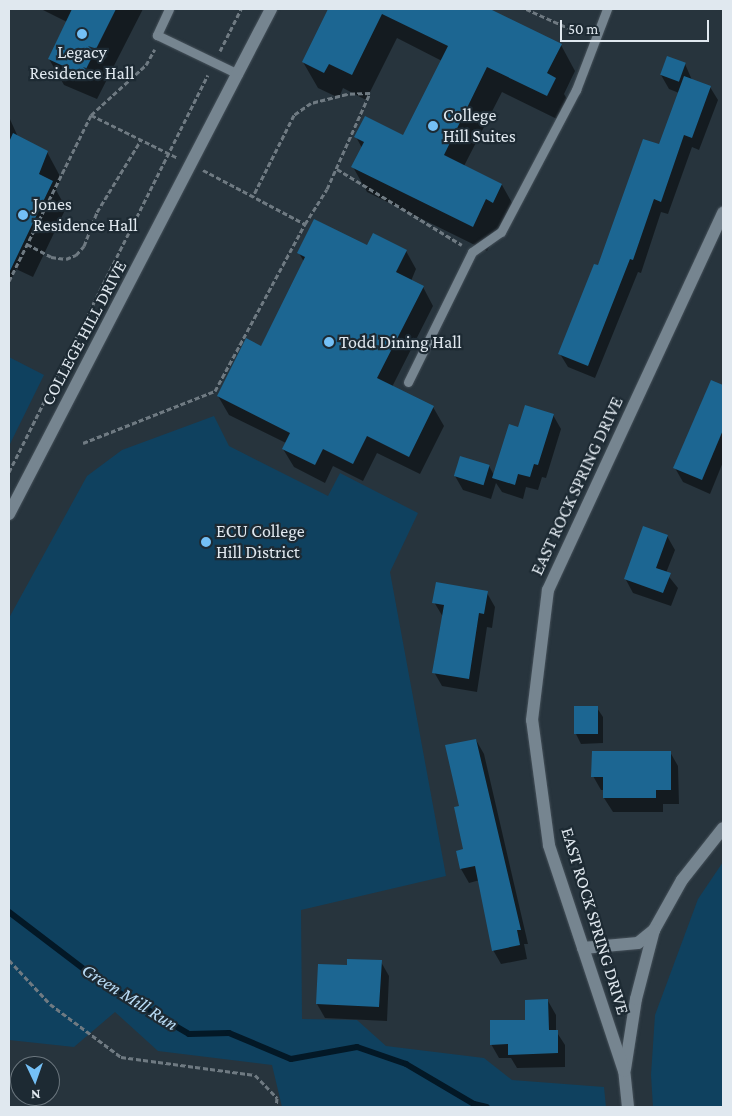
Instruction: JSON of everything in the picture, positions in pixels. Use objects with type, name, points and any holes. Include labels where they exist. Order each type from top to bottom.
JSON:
[{"type":"street","name":"COLLEGE HILL DRIVE","points":[[9,514],[271,9]]},
{"type":"street","name":"EAST ROCK SPRING DRIVE","points":[[628,1107],[624,1071],[549,844],[532,720],[548,590],[723,213]]},
{"type":"street","points":[[624,1071],[636,1000],[654,930],[682,880],[723,828]]},
{"type":"street","points":[[583,948],[638,943],[654,930]]},
{"type":"lane","points":[[169,9],[157,35],[238,74]]},
{"type":"lane","points":[[408,382],[472,252],[501,232],[576,90],[607,9]]},
{"type":"path","points":[[9,472],[242,9]]},
{"type":"path","points":[[526,9],[567,29],[596,38]]},
{"type":"path","points":[[9,280],[91,115],[146,65],[161,38]]},
{"type":"path","points":[[83,444],[215,392],[305,224],[337,169],[370,94],[347,94],[311,103],[294,115],[252,196]]},
{"type":"path","points":[[91,115],[192,164],[305,224]]},
{"type":"path","points":[[26,244],[51,257],[76,256],[84,246],[97,212],[141,139]]},
{"type":"path","points":[[337,169],[472,252]]},
{"type":"path","points":[[9,960],[50,1004],[121,1057],[255,1074],[277,1098],[276,1107]]},
{"type":"shaded area","points":[[9,357],[44,375],[9,446]]},
{"type":"shaded area","points":[[214,416],[229,446],[328,496],[340,473],[418,513],[390,572],[446,876],[301,910],[302,1019],[357,1020],[386,1046],[484,1058],[512,1080],[604,1087],[606,1107],[282,1107],[272,1065],[158,1051],[115,1012],[74,1047],[9,1040],[9,618],[87,476],[122,450]]},
{"type":"shaded area","points":[[723,862],[723,1107],[653,1107],[651,1075],[655,1015],[698,899]]},
{"type":"building","name":"Legacy Residence Hall","points":[[72,9],[116,9],[83,75],[48,59]]},
{"type":"building","name":"College Hill Suites","points":[[328,9],[490,9],[562,44],[547,73],[556,78],[547,96],[487,67],[444,155],[502,184],[493,203],[486,199],[473,227],[351,167],[364,142],[354,137],[365,116],[403,135],[448,46],[382,14],[352,75],[329,64],[324,73],[302,62]]},
{"type":"building","points":[[667,56],[686,63],[679,82],[660,75]]},
{"type":"building","points":[[684,76],[711,86],[692,138],[684,135],[661,202],[654,199],[633,260],[630,259],[588,366],[558,354],[594,264],[598,265],[643,139],[659,144]]},
{"type":"building","name":"Jones Residence Hall","points":[[13,133],[48,151],[39,174],[53,181],[9,273],[9,142]]},
{"type":"building","name":"Todd Dining Hall","points":[[314,219],[367,245],[373,233],[407,250],[396,272],[424,286],[377,378],[434,406],[409,457],[367,436],[353,464],[323,449],[315,465],[282,449],[290,433],[217,396],[246,338],[261,346],[305,257],[297,253]]},
{"type":"building","points":[[711,380],[723,385],[723,430],[702,480],[673,468]]},
{"type":"building","points":[[525,405],[554,414],[538,465],[534,464],[530,477],[518,474],[515,485],[492,478],[509,424],[518,427]]},
{"type":"building","points":[[460,456],[490,465],[484,485],[454,476]]},
{"type":"building","points":[[643,526],[668,535],[656,568],[671,573],[663,593],[624,579]]},
{"type":"building","points":[[436,582],[488,591],[484,614],[479,613],[469,679],[432,673],[444,605],[432,603]]},
{"type":"building","points":[[574,706],[598,706],[598,734],[574,734]]},
{"type":"building","points":[[476,739],[521,930],[517,930],[520,945],[492,951],[475,866],[460,869],[456,851],[463,849],[454,807],[459,806],[445,745]]},
{"type":"building","points":[[592,751],[671,751],[671,790],[656,790],[656,798],[603,798],[603,777],[591,777]]},
{"type":"building","points":[[347,959],[382,960],[379,1007],[316,1004],[318,964],[347,965]]},
{"type":"building","points":[[548,999],[549,1030],[558,1030],[558,1053],[508,1055],[508,1044],[490,1045],[490,1020],[525,1020],[525,1000]]},
{"type":"waterway","name":"Green Mill Run","points":[[9,912],[101,982],[189,1034],[229,1033],[291,1059],[357,1047],[406,1064],[474,1104],[487,1107]]},
{"type":"place","name":"Legacy Residence Hall","points":[[82,34]]},
{"type":"place","name":"College Hill Suites","points":[[433,126]]},
{"type":"place","name":"Jones Residence Hall","points":[[23,215]]},
{"type":"place","name":"Todd Dining Hall","points":[[329,342]]},
{"type":"place","name":"ECU College Hill District","points":[[206,542]]}]
